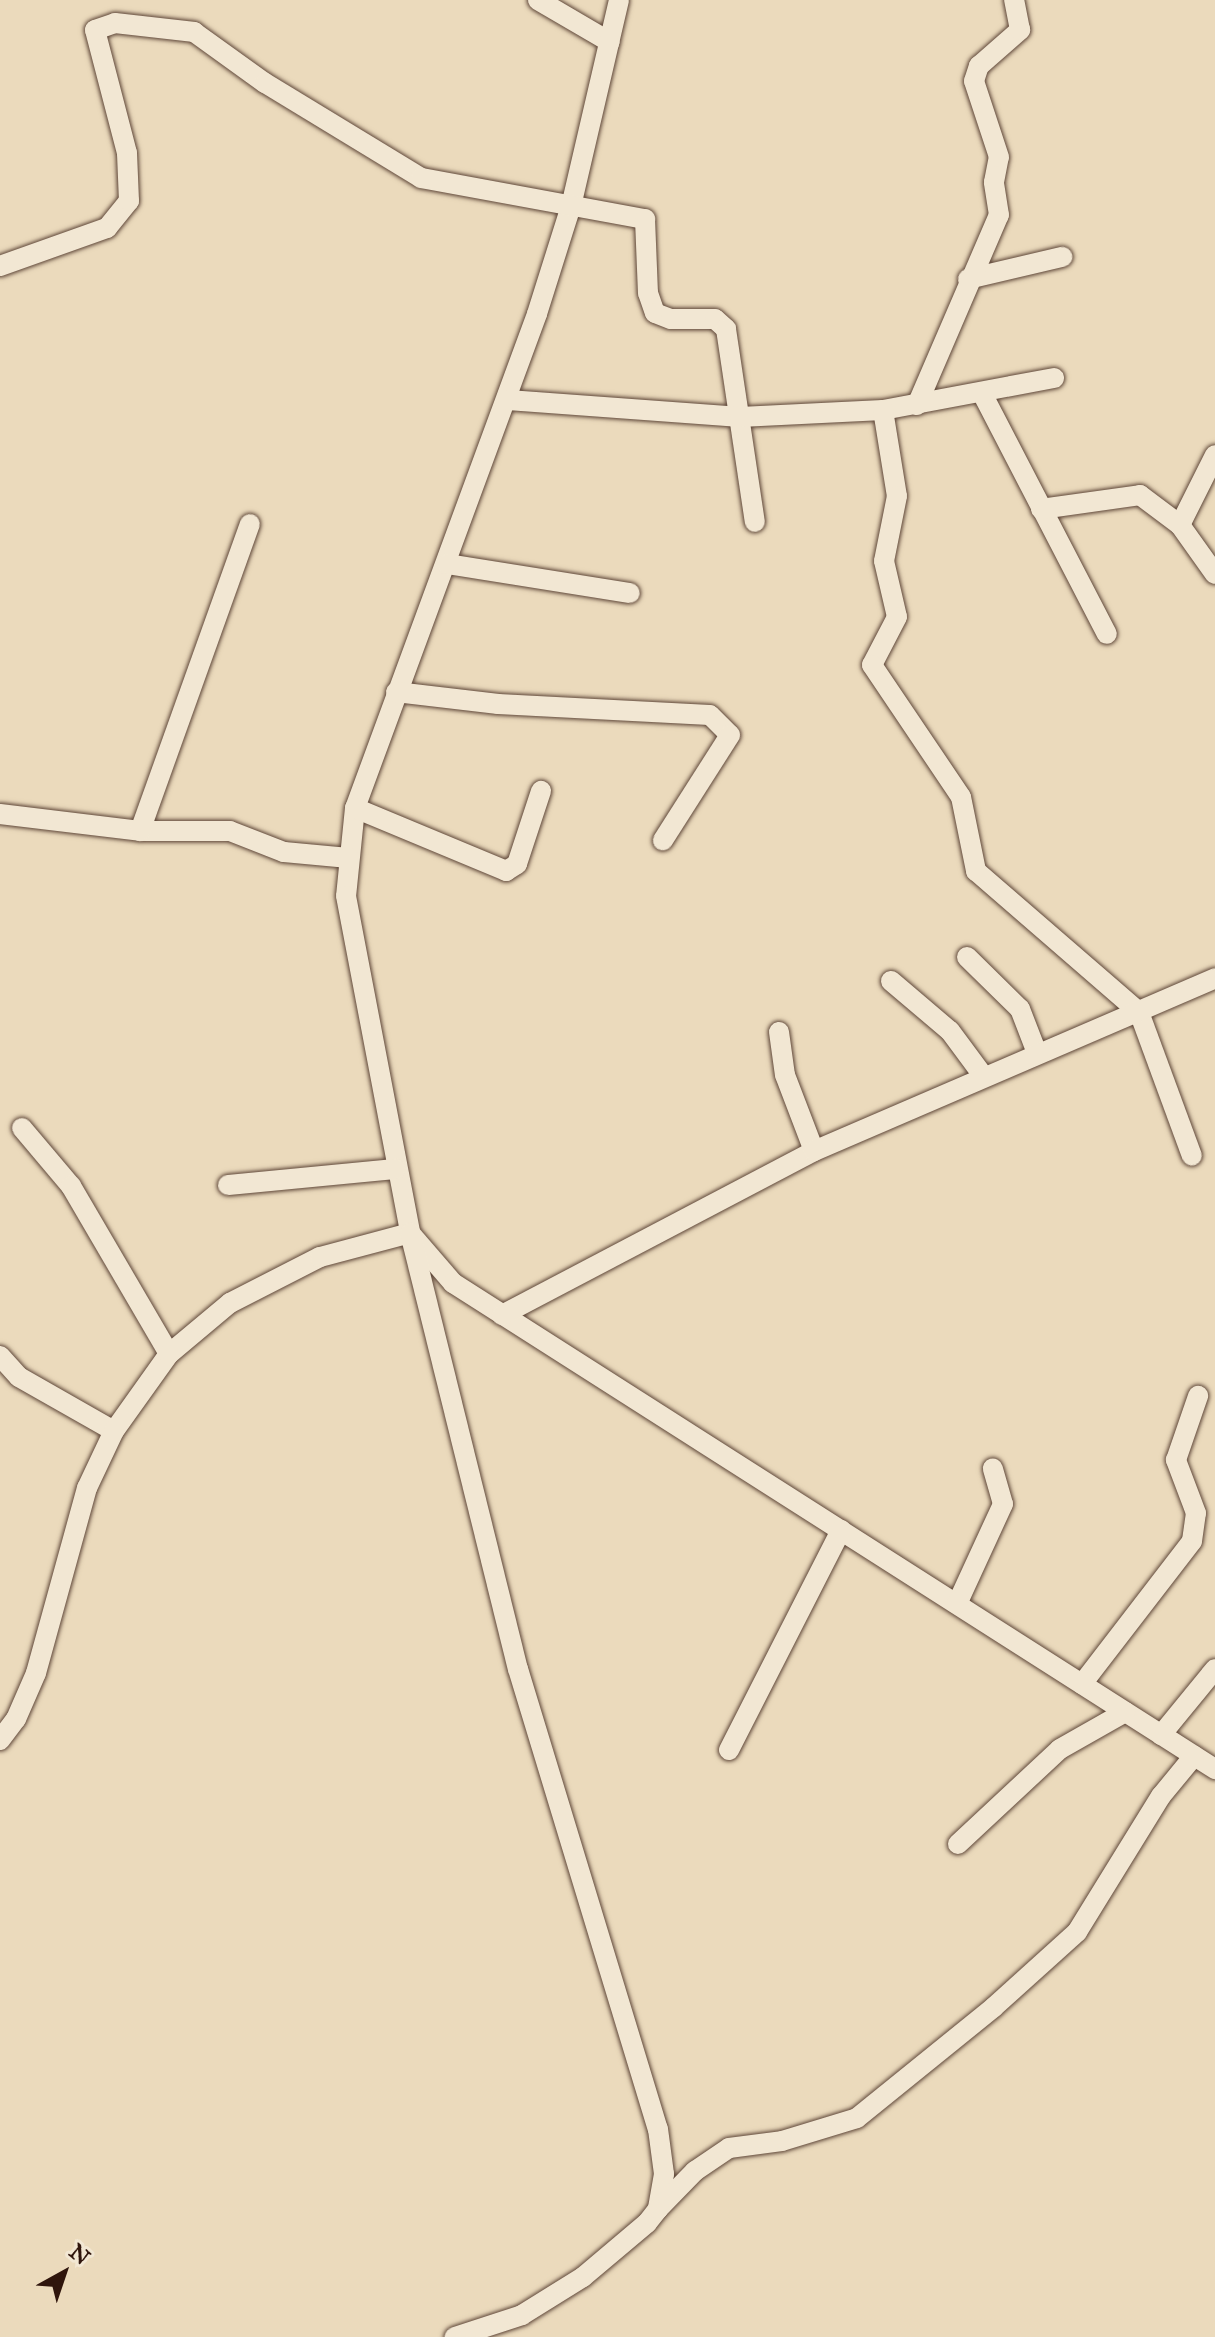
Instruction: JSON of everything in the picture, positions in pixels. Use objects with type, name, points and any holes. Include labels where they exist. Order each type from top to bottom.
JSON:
[{"type":"street","points":[[538,0],[610,42]]},
{"type":"street","points":[[619,0],[571,206],[508,400],[355,808],[346,896],[395,1169],[518,1669],[658,2129],[664,2174],[658,2209]]},
{"type":"street","points":[[917,405],[968,279],[999,215],[994,182],[999,157],[975,73],[1020,30],[1014,0]]},
{"type":"street","points":[[0,266],[107,228],[129,201],[127,153],[95,38],[101,24],[194,32],[210,40],[265,83],[421,178],[645,219],[648,293],[655,313],[722,323],[755,522]]},
{"type":"street","points":[[968,279],[1062,257]]},
{"type":"street","points":[[508,400],[740,417],[883,410],[983,395],[1054,378]]},
{"type":"street","points":[[983,395],[1107,634]]},
{"type":"street","points":[[883,410],[897,496],[884,561],[897,617],[872,665],[961,797],[976,871],[1139,1012],[1192,1156]]},
{"type":"street","points":[[1180,525],[1215,455]]},
{"type":"street","points":[[1041,509],[1128,493],[1151,500],[1180,525],[1215,574]]},
{"type":"street","points":[[140,831],[250,524]]},
{"type":"street","points":[[447,564],[630,593]]},
{"type":"street","points":[[396,692],[498,704],[710,715],[730,735],[663,840]]},
{"type":"street","points":[[355,808],[506,871],[517,864],[541,791]]},
{"type":"street","points":[[0,814],[140,831],[230,831],[284,852],[349,858]]},
{"type":"street","points":[[967,957],[1020,1009],[1037,1053]]},
{"type":"street","points":[[502,1315],[814,1151],[1215,978]]},
{"type":"street","points":[[891,981],[950,1031],[984,1077]]},
{"type":"street","points":[[779,1032],[785,1075],[814,1151]]},
{"type":"street","points":[[22,1128],[71,1186],[169,1354]]},
{"type":"street","points":[[228,1185],[395,1169]]},
{"type":"street","points":[[0,1740],[16,1719],[36,1673],[87,1488],[114,1431],[169,1354],[230,1303],[307,1264],[410,1233]]},
{"type":"street","points":[[410,1233],[453,1283],[1215,1769]]},
{"type":"street","points":[[0,1356],[19,1377],[114,1431]]},
{"type":"street","points":[[1082,1684],[1192,1541],[1196,1513],[1176,1460],[1198,1396]]},
{"type":"street","points":[[957,1604],[1003,1504],[993,1468]]},
{"type":"street","points":[[729,1750],[841,1530]]},
{"type":"street","points":[[1161,1735],[1215,1669]]},
{"type":"street","points":[[958,1844],[1060,1749],[1125,1712]]},
{"type":"street","points":[[455,2337],[522,2315],[583,2277],[695,2171],[729,2148],[782,2141],[857,2118],[994,2007],[1077,1932],[1161,1796],[1194,1756]]}]
